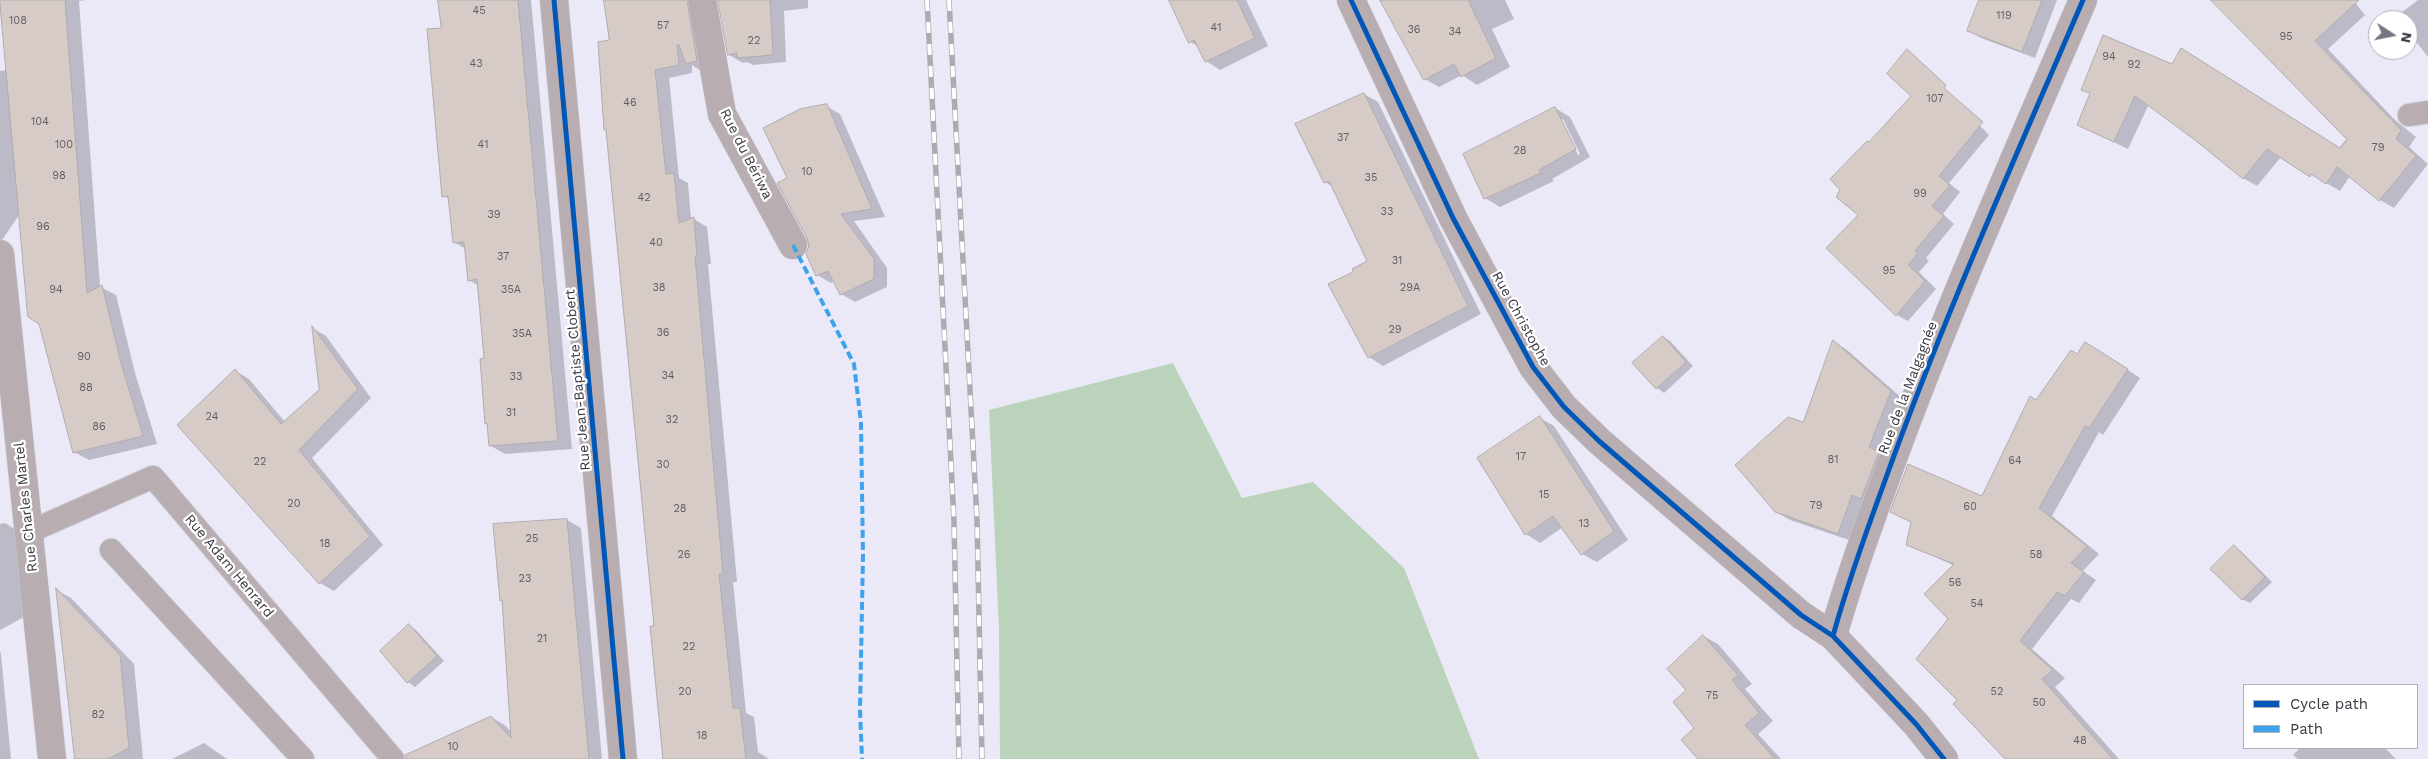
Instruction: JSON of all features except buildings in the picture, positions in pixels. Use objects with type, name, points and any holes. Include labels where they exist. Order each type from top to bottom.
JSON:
[{"type":"street","name":"Rue Jean-Baptiste Clobert","points":[[554,0],[623,759]]},
{"type":"street","name":"Rue du Bériwa","points":[[702,0],[722,114],[793,245]]},
{"type":"street","name":"Rue Christophe","points":[[1351,0],[1453,218],[1533,367],[1564,407],[1599,440],[1801,614],[1833,636]]},
{"type":"street","name":"Rue de la Malgagnée","points":[[1833,636],[1846,588],[1900,438],[1958,290],[2083,0]]},
{"type":"street","name":"Rue Charles Martel","points":[[0,254],[6,383],[29,532],[52,759]]},
{"type":"street","points":[[1833,636],[1916,724],[1944,759]]},
{"type":"lane","name":"Rue Adam Henrard","points":[[29,532],[153,477],[394,759]]},
{"type":"lane","points":[[112,550],[303,759]]},
{"type":"green space","points":[[1173,363],[1242,498],[1313,482],[1404,568],[1479,759],[1000,759],[999,629],[989,410]]},
{"type":"railway","points":[[927,0],[954,521],[959,759]]},
{"type":"railway","points":[[949,0],[977,520],[982,759]]},
{"type":"marked path","points":[[793,245],[854,364],[861,423],[863,555],[860,710],[862,759]]},
{"type":"cycle path","points":[[554,0],[623,759]]},
{"type":"cycle path","points":[[1351,0],[1453,218],[1533,367],[1564,407],[1599,441],[1801,615],[1833,636],[1916,724],[1944,759]]},
{"type":"cycle path","points":[[1833,636],[1863,542],[1929,363],[2083,0]]}]
